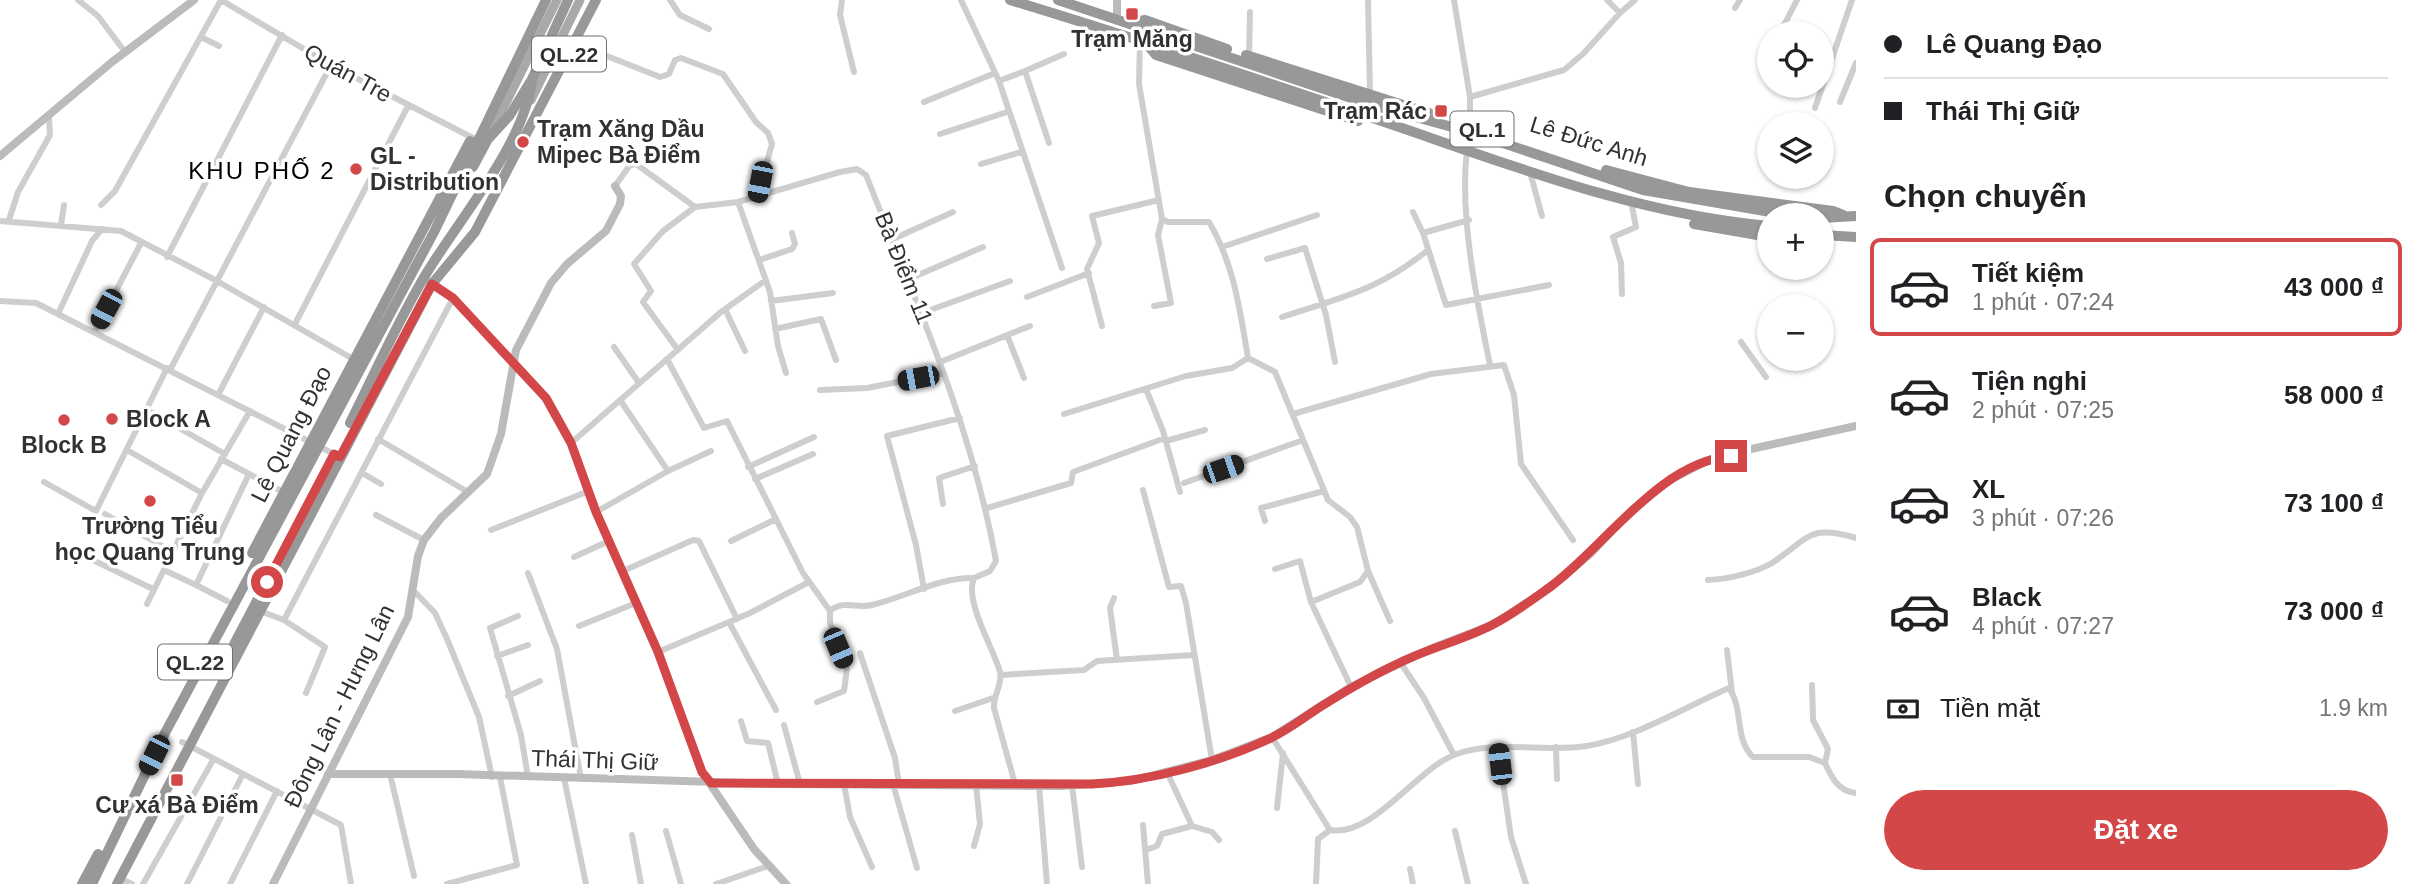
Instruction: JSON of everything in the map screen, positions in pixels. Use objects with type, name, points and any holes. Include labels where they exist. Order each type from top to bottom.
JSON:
[{"type":"highway","name":"Lê Quang Đạo","points":[[92,884],[165,733],[343,388],[466,181],[479,139],[510,115],[532,79],[568,0]]},
{"type":"highway","name":"Lê Quang Đạo","points":[[428,281],[475,232],[596,0]]},
{"type":"highway","name":"Lê Đức Anh","points":[[1010,0],[1142,40],[1531,176],[1684,222],[1757,235]]},
{"type":"highway","name":"Lê Đức Anh","points":[[1058,0],[1660,189],[1757,209]]},
{"type":"highway","name":"Lê Quang Đạo","points":[[343,388],[354,359],[479,139],[527,30],[545,3]]},
{"type":"highway","name":"Lê Đức Anh","points":[[1122,21],[1145,20],[1370,100]]},
{"type":"highway","name":"Lê Quang Đạo","points":[[118,881],[186,744],[428,281],[530,102],[532,79]]},
{"type":"highway","name":"Lê Đức Anh","points":[[1467,153],[1640,204],[1691,216],[1757,224]]},
{"type":"highway","name":"Lê Đức Anh","points":[[1660,189],[1833,211],[1843,215]]},
{"type":"highway","points":[[463,221],[491,202]]},
{"type":"highway","name":"Lê Đức Anh","points":[[1834,216],[1856,216]]},
{"type":"highway","points":[[1834,236],[1856,237]]},
{"type":"highway","name":"Lê Quang Đạo","points":[[82,884],[227,601],[314,444]]},
{"type":"highway","name":"Lê Quang Đạo","points":[[108,884],[260,611],[337,456]]},
{"type":"main road","points":[[479,139],[557,0]]},
{"type":"main road","points":[[530,102],[580,0]]},
{"type":"street","points":[[78,0],[98,16],[125,52]]},
{"type":"street","points":[[0,156],[125,52],[194,0]]},
{"type":"street","points":[[101,205],[115,191],[221,0]]},
{"type":"street","name":"Quán Tre","points":[[221,0],[331,65],[408,106],[479,139]]},
{"type":"street","points":[[670,0],[680,15],[709,29]]},
{"type":"street","points":[[842,0],[841,15],[853,72]]},
{"type":"street","points":[[961,0],[999,82],[1062,268]]},
{"type":"street","points":[[1117,0],[1122,21]]},
{"type":"street","points":[[1368,0],[1370,100]]},
{"type":"street","points":[[1454,0],[1470,97],[1470,129]]},
{"type":"street","points":[[1607,0],[1620,13]]},
{"type":"street","points":[[1470,97],[1563,69],[1583,54],[1635,0]]},
{"type":"street","points":[[1735,8],[1740,0]]},
{"type":"street","points":[[1786,21],[1797,0]]},
{"type":"street","points":[[1815,108],[1852,0]]},
{"type":"street","points":[[1249,56],[1250,12]]},
{"type":"street","points":[[167,257],[282,36]]},
{"type":"street","points":[[201,37],[219,46]]},
{"type":"street","points":[[1142,40],[1139,84],[1162,219],[1158,235],[1171,303],[1154,306]]},
{"type":"street","points":[[574,43],[660,77],[669,74],[675,60],[681,58],[723,74],[756,122],[768,133],[772,144],[757,197]]},
{"type":"street","points":[[999,82],[1064,54]]},
{"type":"street","points":[[1840,102],[1856,63]]},
{"type":"street","points":[[44,482],[96,511],[331,65]]},
{"type":"street","points":[[1025,71],[1049,143]]},
{"type":"street","points":[[924,102],[995,73]]},
{"type":"street","points":[[295,324],[408,106]]},
{"type":"street","points":[[940,134],[1007,111]]},
{"type":"street","points":[[9,220],[18,192],[50,135],[49,117]]},
{"type":"street","points":[[981,164],[1021,152]]},
{"type":"street","points":[[1467,153],[1469,220],[1478,300],[1490,365]]},
{"type":"street","points":[[615,186],[630,165],[636,164],[695,207],[663,231],[634,264],[651,291],[643,302],[648,313],[678,350]]},
{"type":"street","name":"Bà Điểm 11","points":[[695,207],[738,202],[840,172],[863,171],[922,313],[960,418],[987,508],[996,561],[990,571],[974,579]]},
{"type":"street","points":[[1531,176],[1542,216]]},
{"type":"street","name":"Đông Lân - Hưng Lân","points":[[273,884],[408,617],[424,540],[441,518],[486,474],[501,434],[516,350],[551,284],[567,264],[606,231],[621,204],[621,196],[615,186]]},
{"type":"street","points":[[1102,326],[1088,273],[1094,250],[1099,243],[1092,216],[1159,200]]},
{"type":"street","points":[[738,202],[766,280],[786,373]]},
{"type":"street","points":[[61,225],[64,205]]},
{"type":"street","points":[[1622,294],[1621,262],[1614,237],[1636,227],[1632,206]]},
{"type":"street","points":[[893,239],[953,212]]},
{"type":"street","points":[[1413,212],[1423,233],[1446,305],[1549,285]]},
{"type":"street","points":[[1222,247],[1317,215]]},
{"type":"street","points":[[1162,219],[1168,222],[1209,222],[1230,267],[1248,358]]},
{"type":"street","points":[[1423,233],[1469,220]]},
{"type":"street","points":[[0,221],[121,231],[217,281],[354,359]]},
{"type":"street","points":[[58,314],[92,241],[102,229]]},
{"type":"street","points":[[759,260],[792,249],[795,244],[792,233]]},
{"type":"street","points":[[95,331],[141,243]]},
{"type":"street","points":[[909,279],[983,247]]},
{"type":"street","points":[[1267,259],[1304,247],[1322,304],[1335,362]]},
{"type":"street","points":[[1282,317],[1376,286],[1398,274],[1428,250]]},
{"type":"street","points":[[1027,298],[1088,273]]},
{"type":"street","points":[[571,443],[725,309],[766,280]]},
{"type":"street","points":[[428,281],[453,298],[543,394],[571,443],[596,512],[658,652],[702,772],[728,814],[768,866],[786,884]]},
{"type":"street","points":[[922,313],[1010,281]]},
{"type":"street","points":[[771,301],[833,293]]},
{"type":"street","points":[[284,620],[453,298]]},
{"type":"street","points":[[0,301],[36,303],[337,456]]},
{"type":"street","points":[[218,395],[264,307]]},
{"type":"street","points":[[725,309],[745,351]]},
{"type":"street","points":[[775,329],[821,319],[836,360]]},
{"type":"street","points":[[940,362],[1030,326]]},
{"type":"street","points":[[1007,335],[1024,378]]},
{"type":"street","points":[[1741,342],[1766,377]]},
{"type":"street","points":[[614,347],[639,383]]},
{"type":"street","points":[[1063,414],[1186,376],[1232,368],[1248,358]]},
{"type":"street","points":[[1248,358],[1275,372],[1328,500],[1350,517],[1357,527],[1368,571],[1390,621]]},
{"type":"street","points":[[667,359],[704,428],[727,421],[748,467],[809,582],[830,611],[830,623],[847,668],[844,691],[817,702]]},
{"type":"street","points":[[1293,414],[1431,374],[1504,365],[1508,370],[1514,395],[1521,464],[1573,540]]},
{"type":"street","points":[[820,390],[867,388],[944,373]]},
{"type":"street","points":[[1146,389],[1165,439],[1180,492]]},
{"type":"street","points":[[620,400],[668,471]]},
{"type":"street","points":[[147,410],[249,474],[285,493]]},
{"type":"street","points":[[146,604],[202,493],[250,411]]},
{"type":"street","points":[[924,589],[916,545],[887,436],[960,418]]},
{"type":"street","name":"Thái Thị Giữ","points":[[328,775],[976,785],[1072,785],[1131,781],[1212,760],[1272,737],[1351,687],[1400,662],[1492,625],[1550,587],[1590,554],[1632,511],[1670,480],[1715,457],[1856,426]]},
{"type":"street","points":[[987,508],[1071,483],[1073,472],[1132,450],[1205,430]]},
{"type":"street","points":[[748,467],[814,438]]},
{"type":"street","points":[[378,439],[468,492]]},
{"type":"street","points":[[1184,483],[1303,440]]},
{"type":"street","points":[[127,450],[202,493]]},
{"type":"street","points":[[596,512],[668,471],[712,451]]},
{"type":"street","points":[[755,479],[813,454]]},
{"type":"street","points":[[943,504],[939,478],[975,466]]},
{"type":"street","points":[[362,473],[381,484]]},
{"type":"street","points":[[197,584],[249,474]]},
{"type":"street","points":[[1143,490],[1169,587],[1181,586],[1212,760]]},
{"type":"street","points":[[491,530],[589,491]]},
{"type":"street","points":[[1265,521],[1261,508],[1324,491]]},
{"type":"street","points":[[105,514],[173,552]]},
{"type":"street","points":[[376,515],[424,540]]},
{"type":"street","points":[[731,541],[776,519]]},
{"type":"street","points":[[1708,580],[1760,569],[1811,535],[1829,531],[1856,538]]},
{"type":"street","points":[[623,572],[692,540],[699,541],[737,619]]},
{"type":"street","points":[[574,557],[609,541]]},
{"type":"street","points":[[74,551],[153,589]]},
{"type":"street","points":[[1275,569],[1300,561],[1311,602],[1351,687]]},
{"type":"street","points":[[164,570],[227,601]]},
{"type":"street","points":[[1311,602],[1360,582],[1368,571]]},
{"type":"street","points":[[528,573],[557,649],[581,779]]},
{"type":"street","points":[[830,611],[836,606],[851,603],[868,607],[924,589],[974,579],[972,597],[1001,675],[993,698],[1016,785]]},
{"type":"street","points":[[658,652],[737,619],[809,582]]},
{"type":"street","points":[[413,590],[435,613],[479,717],[517,865],[447,884]]},
{"type":"street","points":[[1114,598],[1110,608],[1117,660]]},
{"type":"street","points":[[579,626],[636,603]]},
{"type":"street","points":[[260,611],[284,620],[324,647],[306,693]]},
{"type":"street","points":[[518,617],[490,628],[521,735],[528,777]]},
{"type":"street","points":[[729,622],[776,710]]},
{"type":"street","points":[[497,656],[527,645]]},
{"type":"street","points":[[1727,650],[1732,692],[1744,748],[1753,757],[1810,757],[1825,763]]},
{"type":"street","points":[[860,653],[895,758],[896,784],[917,868]]},
{"type":"street","points":[[1001,675],[1084,670],[1097,661],[1194,655]]},
{"type":"street","points":[[1400,662],[1424,698],[1454,755]]},
{"type":"street","points":[[508,696],[540,681]]},
{"type":"street","points":[[1812,685],[1813,720],[1828,749],[1825,763],[1835,783],[1847,792],[1856,793]]},
{"type":"street","points":[[1316,884],[1318,839],[1330,830],[1341,832],[1366,821],[1454,755],[1498,748],[1583,746],[1619,739],[1729,688],[1732,692]]},
{"type":"street","points":[[955,711],[993,698]]},
{"type":"street","points":[[741,721],[747,741],[768,743],[778,783]]},
{"type":"street","points":[[784,725],[800,783]]},
{"type":"street","points":[[1633,732],[1638,784]]},
{"type":"street","points":[[1272,737],[1330,830]]},
{"type":"street","points":[[186,744],[341,825],[351,884]]},
{"type":"street","points":[[1556,747],[1557,779]]},
{"type":"street","points":[[1498,748],[1511,837],[1526,884]]},
{"type":"street","points":[[1277,808],[1283,753]]},
{"type":"street","points":[[143,884],[213,760]]},
{"type":"street","points":[[1167,772],[1192,826]]},
{"type":"street","points":[[187,884],[243,774]]},
{"type":"street","points":[[390,774],[414,876]]},
{"type":"street","points":[[564,778],[586,884]]},
{"type":"street","points":[[844,784],[850,817],[872,867]]},
{"type":"street","points":[[974,846],[979,824],[976,785]]},
{"type":"street","points":[[1039,785],[1047,884]]},
{"type":"street","points":[[1072,785],[1083,867]]},
{"type":"street","points":[[230,884],[277,791]]},
{"type":"street","points":[[1143,825],[1148,884]]},
{"type":"street","points":[[1146,850],[1157,846],[1162,834],[1192,826],[1212,832],[1219,840]]},
{"type":"street","points":[[666,831],[681,884]]},
{"type":"street","points":[[1455,831],[1468,884]]},
{"type":"street","points":[[632,835],[641,884]]},
{"type":"street","points":[[716,884],[768,866]]},
{"type":"street","points":[[1410,869],[1413,884]]},
{"type":"street","points":[[118,881],[132,884]]},
{"type":"place","name":"Trạm Măng","points":[[1132,14]]},
{"type":"place","name":"Trạm Rác","points":[[1441,111]]},
{"type":"place","name":"Trạm Xăng Dầu Mipec Bà Điểm","points":[[523,142]]},
{"type":"place","name":"GL - Distribution","points":[[356,169]]},
{"type":"place","name":"Block A","points":[[112,419]]},
{"type":"place","name":"Block B","points":[[64,420]]},
{"type":"place","name":"Trường Tiểu học Quang Trung","points":[[150,501]]},
{"type":"place","name":"Cư xá Bà Điểm","points":[[177,780]]},
{"type":"district","name":"KHU PHỐ 2","points":[[262,170]]},
{"type":"route","points":[[267,582],[334,454],[340,457],[432,284],[453,298],[546,398],[571,443],[596,512],[658,652],[702,772],[711,783],[1061,786],[1131,781],[1212,760],[1272,737],[1351,687],[1400,662],[1492,625],[1550,587],[1590,554],[1632,511],[1670,480],[1715,457],[1731,456]]}]
